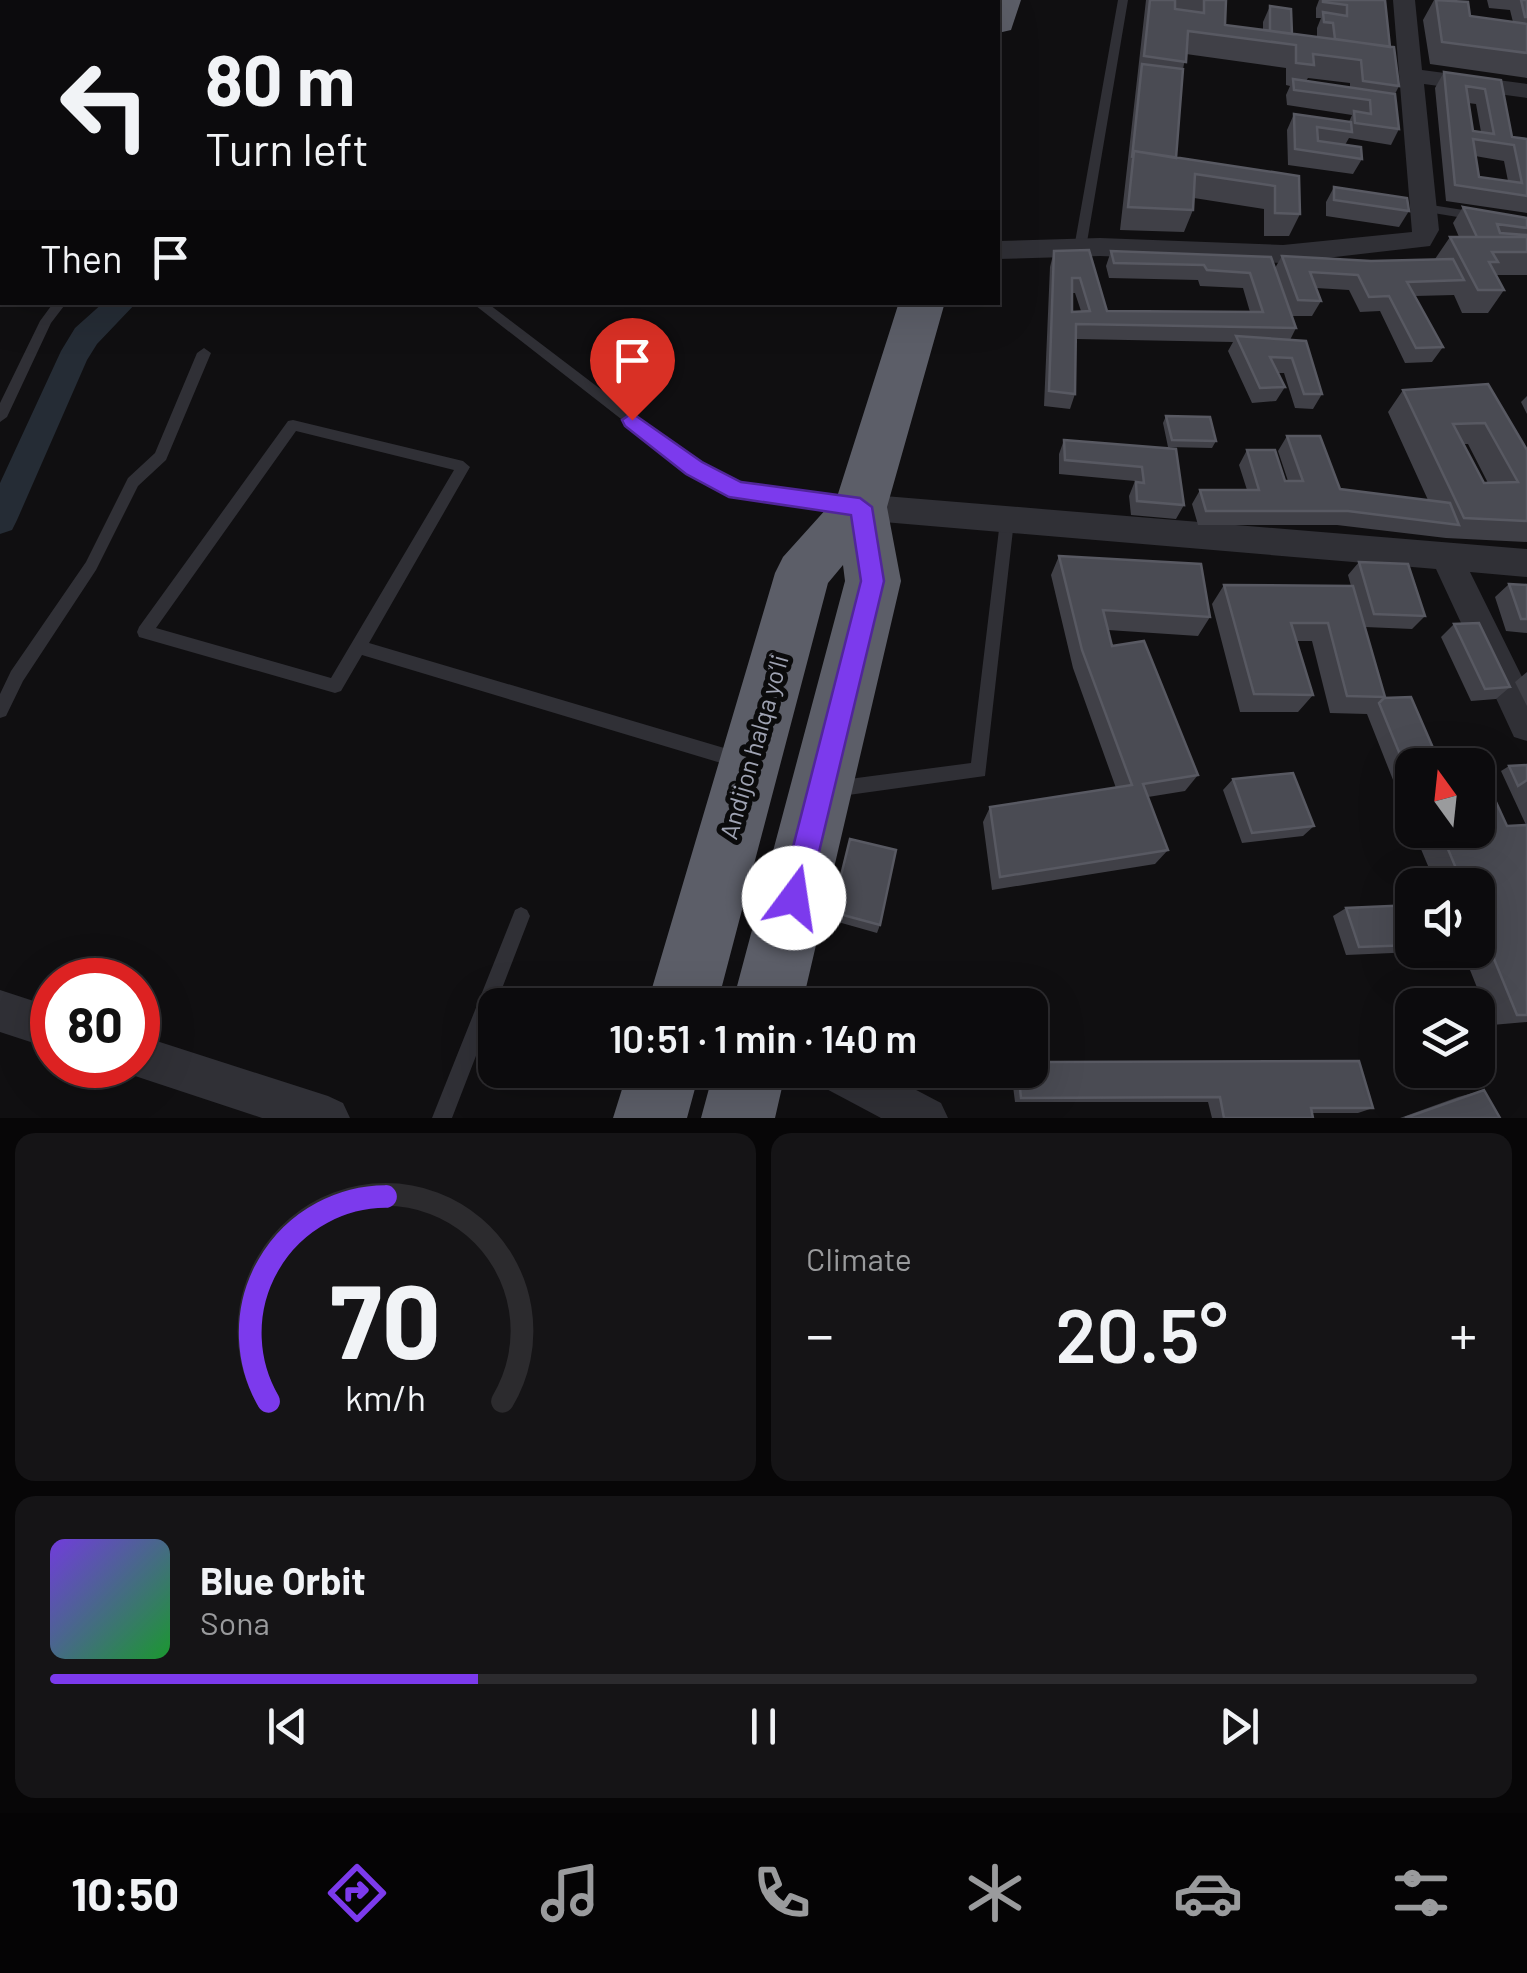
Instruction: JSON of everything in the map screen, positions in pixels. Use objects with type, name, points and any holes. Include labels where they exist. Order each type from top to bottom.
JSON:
[{"type":"highway","name":"Andijon halqa yo‘li","points":[[687,988],[803,572],[860,507],[921,305]]},
{"type":"highway","name":"Andijon halqa yo‘li","points":[[771,988],[873,581],[860,507]]},
{"type":"highway","points":[[650,1118],[659,1088]]},
{"type":"highway","points":[[738,1118],[746,1088]]},
{"type":"street","points":[[1000,250],[1080,248],[1283,254],[1414,242],[1425,236],[1404,0]]},
{"type":"street","points":[[1410,74],[1527,92]]},
{"type":"street","points":[[860,507],[1527,563]]},
{"type":"street","points":[[1448,559],[1527,726]]},
{"type":"street","points":[[0,1011],[30,1021]]},
{"type":"street","points":[[160,1063],[328,1118]]},
{"type":"street","points":[[868,1088],[926,1118]]},
{"type":"lane","points":[[1080,248],[1123,0]]},
{"type":"lane","points":[[1425,208],[1493,219]]},
{"type":"lane","points":[[0,418],[46,321],[59,305]]},
{"type":"lane","points":[[482,305],[708,476],[737,490],[860,507]]},
{"type":"lane","points":[[0,711],[17,676],[91,566],[132,482],[160,456],[204,353]]},
{"type":"lane","points":[[292,425],[464,467],[358,648],[335,686],[145,632],[292,425]]},
{"type":"lane","points":[[820,791],[979,770],[1007,521]]},
{"type":"lane","points":[[358,648],[750,764]]},
{"type":"lane","points":[[442,1118],[522,916]]},
{"type":"building","points":[[1150,0],[1175,0],[1175,9],[1204,13],[1204,0],[1226,0],[1225,25],[1394,47],[1399,86],[1363,81],[1361,60],[1313,54],[1314,65],[1296,63],[1296,45],[1188,31],[1186,62],[1144,56]]},
{"type":"building","points":[[1323,0],[1385,0],[1390,47],[1335,39],[1333,23],[1324,22],[1323,12],[1347,16],[1347,5]]},
{"type":"building","points":[[1436,0],[1468,2],[1470,16],[1527,24],[1527,53],[1442,42]]},
{"type":"building","points":[[1521,0],[1527,0],[1527,17],[1525,17]]},
{"type":"building","points":[[1270,6],[1291,9],[1292,34],[1270,31]]},
{"type":"building","points":[[1142,64],[1183,69],[1176,158],[1134,151],[1132,158]]},
{"type":"building","points":[[1444,72],[1501,80],[1512,137],[1527,139],[1527,196],[1455,185]],"holes":[[[1466,86],[1485,89],[1494,134],[1473,131]],[[1473,139],[1514,145],[1522,183],[1479,177]]]},
{"type":"building","points":[[1293,79],[1395,94],[1399,129],[1355,123],[1354,111],[1371,114],[1370,100],[1294,90]]},
{"type":"building","points":[[1294,114],[1351,122],[1352,132],[1317,127],[1318,141],[1361,147],[1362,159],[1295,149]]},
{"type":"building","points":[[1134,151],[1299,176],[1300,214],[1275,213],[1275,186],[1195,174],[1193,210],[1128,207]]},
{"type":"building","points":[[1334,187],[1407,198],[1409,211],[1334,200]]},
{"type":"building","points":[[1463,207],[1527,218],[1527,228],[1497,224],[1500,233],[1527,237],[1477,237]]},
{"type":"building","points":[[1450,237],[1527,237],[1527,252],[1492,252],[1498,262],[1489,262],[1504,290],[1478,290]]},
{"type":"building","points":[[1089,250],[1107,311],[1263,312],[1250,273],[1207,270],[1204,265],[1114,263],[1111,251],[1271,257],[1296,328],[1076,324],[1075,394],[1049,391],[1054,251]],"holes":[[[1072,278],[1080,278],[1090,311],[1072,312]]]},
{"type":"building","points":[[1282,256],[1371,261],[1453,259],[1464,280],[1407,282],[1443,347],[1416,348],[1389,296],[1369,297],[1358,275],[1310,272],[1321,301],[1298,300]]},
{"type":"building","points":[[1236,336],[1306,341],[1322,394],[1304,394],[1292,358],[1270,357],[1285,387],[1260,388]]},
{"type":"building","points":[[1488,384],[1527,450],[1527,521],[1464,518],[1403,390]],"holes":[[[1485,423],[1518,482],[1484,483],[1453,424]]]},
{"type":"building","points":[[1166,416],[1210,417],[1216,441],[1172,440]]},
{"type":"building","points":[[1287,436],[1320,436],[1340,489],[1450,503],[1459,525],[1348,511],[1206,511],[1200,490],[1259,490],[1247,450],[1275,450],[1285,481],[1303,481]]},
{"type":"building","points":[[1064,440],[1176,449],[1184,505],[1137,501],[1136,482],[1144,483],[1142,467],[1065,460]]},
{"type":"building","points":[[1059,556],[1201,564],[1210,617],[1103,610],[1112,646],[1144,641],[1198,775],[1143,784],[1168,850],[1000,877],[990,807],[1132,785],[1082,650]]},
{"type":"building","points":[[1359,562],[1408,564],[1425,616],[1374,614]]},
{"type":"building","points":[[1509,584],[1527,585],[1527,619],[1521,619]]},
{"type":"building","points":[[1224,585],[1353,586],[1385,697],[1347,696],[1328,623],[1291,623],[1313,695],[1254,694]]},
{"type":"building","points":[[1479,623],[1510,687],[1485,689],[1454,624]]},
{"type":"building","points":[[1411,697],[1433,748],[1397,748],[1379,703],[1384,698]]},
{"type":"building","points":[[1527,765],[1527,780],[1518,786],[1509,766]]},
{"type":"building","points":[[1293,773],[1314,826],[1252,833],[1233,779]]},
{"type":"building","points":[[1495,800],[1507,826],[1527,825],[1527,1015],[1517,1015],[1495,961],[1495,868],[1456,868],[1448,848],[1495,848]]},
{"type":"building","points":[[850,839],[896,850],[880,925],[832,912]]},
{"type":"building","points":[[1395,906],[1395,946],[1359,947],[1346,908]]},
{"type":"building","points":[[1359,1061],[1373,1108],[1311,1108],[1313,1118],[1224,1118],[1220,1097],[1021,1098],[1020,1088],[1048,1088],[1048,1062]]},
{"type":"building","points":[[1484,1090],[1500,1118],[1405,1118]]},
{"type":"waterway","points":[[0,520],[72,359],[86,336],[120,305]]},
{"type":"route","points":[[632,420],[694,468],[737,490],[787,500],[860,507],[873,581],[794,898]]}]
